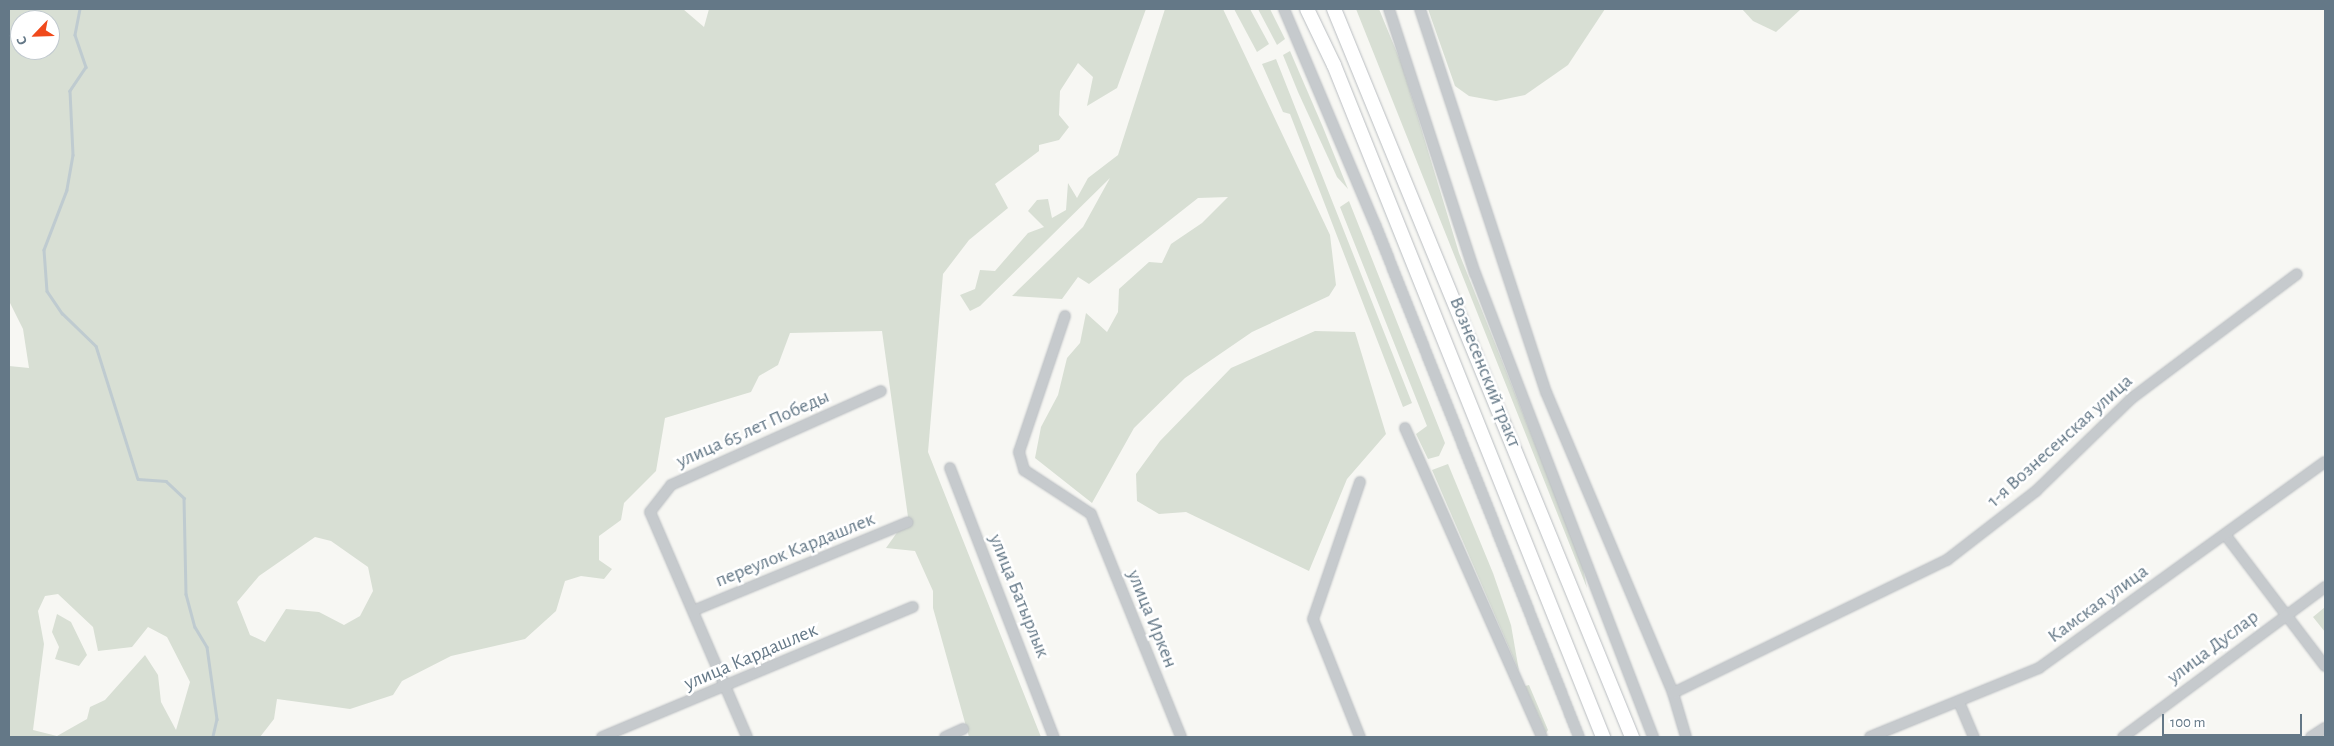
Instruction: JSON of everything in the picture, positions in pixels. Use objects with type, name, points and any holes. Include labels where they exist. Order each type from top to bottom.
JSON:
[{"type":"main road","name":"Вознесенский тракт","points":[[1307,9],[1334,65],[1603,737]]},
{"type":"main road","name":"Вознесенский тракт","points":[[1334,9],[1388,133],[1632,737]]},
{"type":"street","points":[[1284,9],[1375,224],[1579,737]]},
{"type":"street","points":[[1389,9],[1475,273],[1653,737]]},
{"type":"street","points":[[1420,9],[1546,392],[1673,693],[1686,737]]},
{"type":"street","name":"1-я Вознесенская улица","points":[[1673,693],[1947,560],[2036,491],[2132,398],[2297,274]]},
{"type":"street","name":"улица Иркен","points":[[1065,316],[1019,452],[1024,470],[1038,483],[1091,514],[1181,737]]},
{"type":"street","name":"улица 65 лет Победы","points":[[695,610],[650,512],[671,485],[881,391]]},
{"type":"street","points":[[1405,428],[1542,737]]},
{"type":"street","name":"Камская улица","points":[[1870,737],[2039,668],[2228,537],[2325,462]]},
{"type":"street","name":"улица Батырлык","points":[[950,468],[1054,737]]},
{"type":"street","points":[[1360,482],[1313,619],[1360,737]]},
{"type":"street","name":"переулок Кардашлек","points":[[695,610],[908,522]]},
{"type":"street","points":[[2228,537],[2325,666]]},
{"type":"street","name":"улица Дуслар","points":[[2123,737],[2286,614],[2325,587]]},
{"type":"street","name":"улица Кардашлек","points":[[602,737],[726,687],[913,607]]},
{"type":"street","points":[[695,610],[747,737]]},
{"type":"street","points":[[1959,702],[1974,737]]},
{"type":"street","points":[[2311,737],[2325,728]]},
{"type":"street","points":[[945,737],[963,729]]},
{"type":"shaded area","points":[[9,9],[683,9],[704,27],[709,9],[1146,9],[1117,88],[1087,106],[1093,77],[1078,63],[1060,91],[1059,115],[1069,127],[1059,140],[1039,145],[1039,151],[995,184],[1008,208],[969,240],[943,274],[928,452],[1041,737],[969,737],[933,608],[933,591],[915,551],[886,548],[908,517],[882,331],[790,333],[778,365],[759,376],[751,392],[665,418],[656,471],[624,503],[621,520],[599,536],[599,560],[612,569],[604,579],[581,576],[565,581],[556,611],[525,639],[451,656],[402,681],[393,695],[350,709],[277,699],[274,719],[260,737],[9,737],[9,366],[29,368],[23,329],[9,301]],"holes":[[[315,537],[331,541],[368,567],[373,591],[360,616],[344,625],[319,612],[286,609],[265,642],[250,635],[237,602],[259,576]],[[58,594],[93,627],[98,651],[132,647],[148,627],[167,637],[190,682],[176,730],[161,702],[158,675],[145,655],[105,700],[90,707],[87,719],[57,736],[33,730],[44,644],[38,611],[45,596]]]},
{"type":"shaded area","points":[[1165,9],[1223,9],[1330,235],[1336,285],[1329,296],[1252,332],[1185,378],[1134,428],[1092,503],[1035,458],[1041,427],[1058,395],[1067,358],[1080,343],[1086,313],[1107,332],[1118,312],[1119,289],[1149,262],[1162,263],[1171,244],[1202,223],[1228,197],[1198,198],[1089,284],[1078,277],[1062,299],[1012,296],[1083,227],[1110,178],[980,306],[970,311],[960,295],[975,289],[980,270],[995,271],[1028,233],[1044,227],[1028,211],[1037,200],[1048,199],[1052,218],[1066,210],[1068,183],[1077,198],[1088,178],[1118,155]]},
{"type":"shaded area","points":[[1234,9],[1250,9],[1269,44],[1257,52]]},
{"type":"shaded area","points":[[1258,9],[1270,9],[1285,39],[1277,45]]},
{"type":"shaded area","points":[[1356,9],[1379,9],[1402,65],[1459,253],[1581,559],[1587,588]]},
{"type":"shaded area","points":[[1428,9],[1605,9],[1568,65],[1525,95],[1496,101],[1469,96],[1455,86]]},
{"type":"shaded area","points":[[1742,9],[1801,9],[1776,32],[1753,21]]},
{"type":"shaded area","points":[[1290,51],[1348,189],[1337,177],[1298,92],[1283,55]]},
{"type":"shaded area","points":[[1276,59],[1412,403],[1403,407],[1290,114],[1283,112],[1262,64]]},
{"type":"shaded area","points":[[1349,201],[1445,443],[1439,456],[1428,459],[1416,434],[1427,426],[1340,207]]},
{"type":"shaded area","points":[[1315,331],[1355,332],[1386,434],[1347,479],[1309,571],[1186,512],[1159,514],[1137,501],[1136,474],[1160,441],[1231,368]]},
{"type":"shaded area","points":[[1448,464],[1493,573],[1511,625],[1519,671],[1432,470]]},
{"type":"shaded area","points":[[2325,607],[2325,632],[2313,617]]},
{"type":"shaded area","points":[[57,614],[71,622],[87,655],[79,666],[55,659],[59,647],[52,632]]},
{"type":"shaded area","points":[[1529,685],[1548,730],[1546,733],[1525,686]]},
{"type":"waterway","points":[[80,9],[75,35],[86,67],[70,91],[73,155],[67,190],[44,250],[47,291],[62,313],[96,346],[138,479],[166,481],[184,498],[186,594],[195,627],[207,647],[217,719],[213,737]]}]
